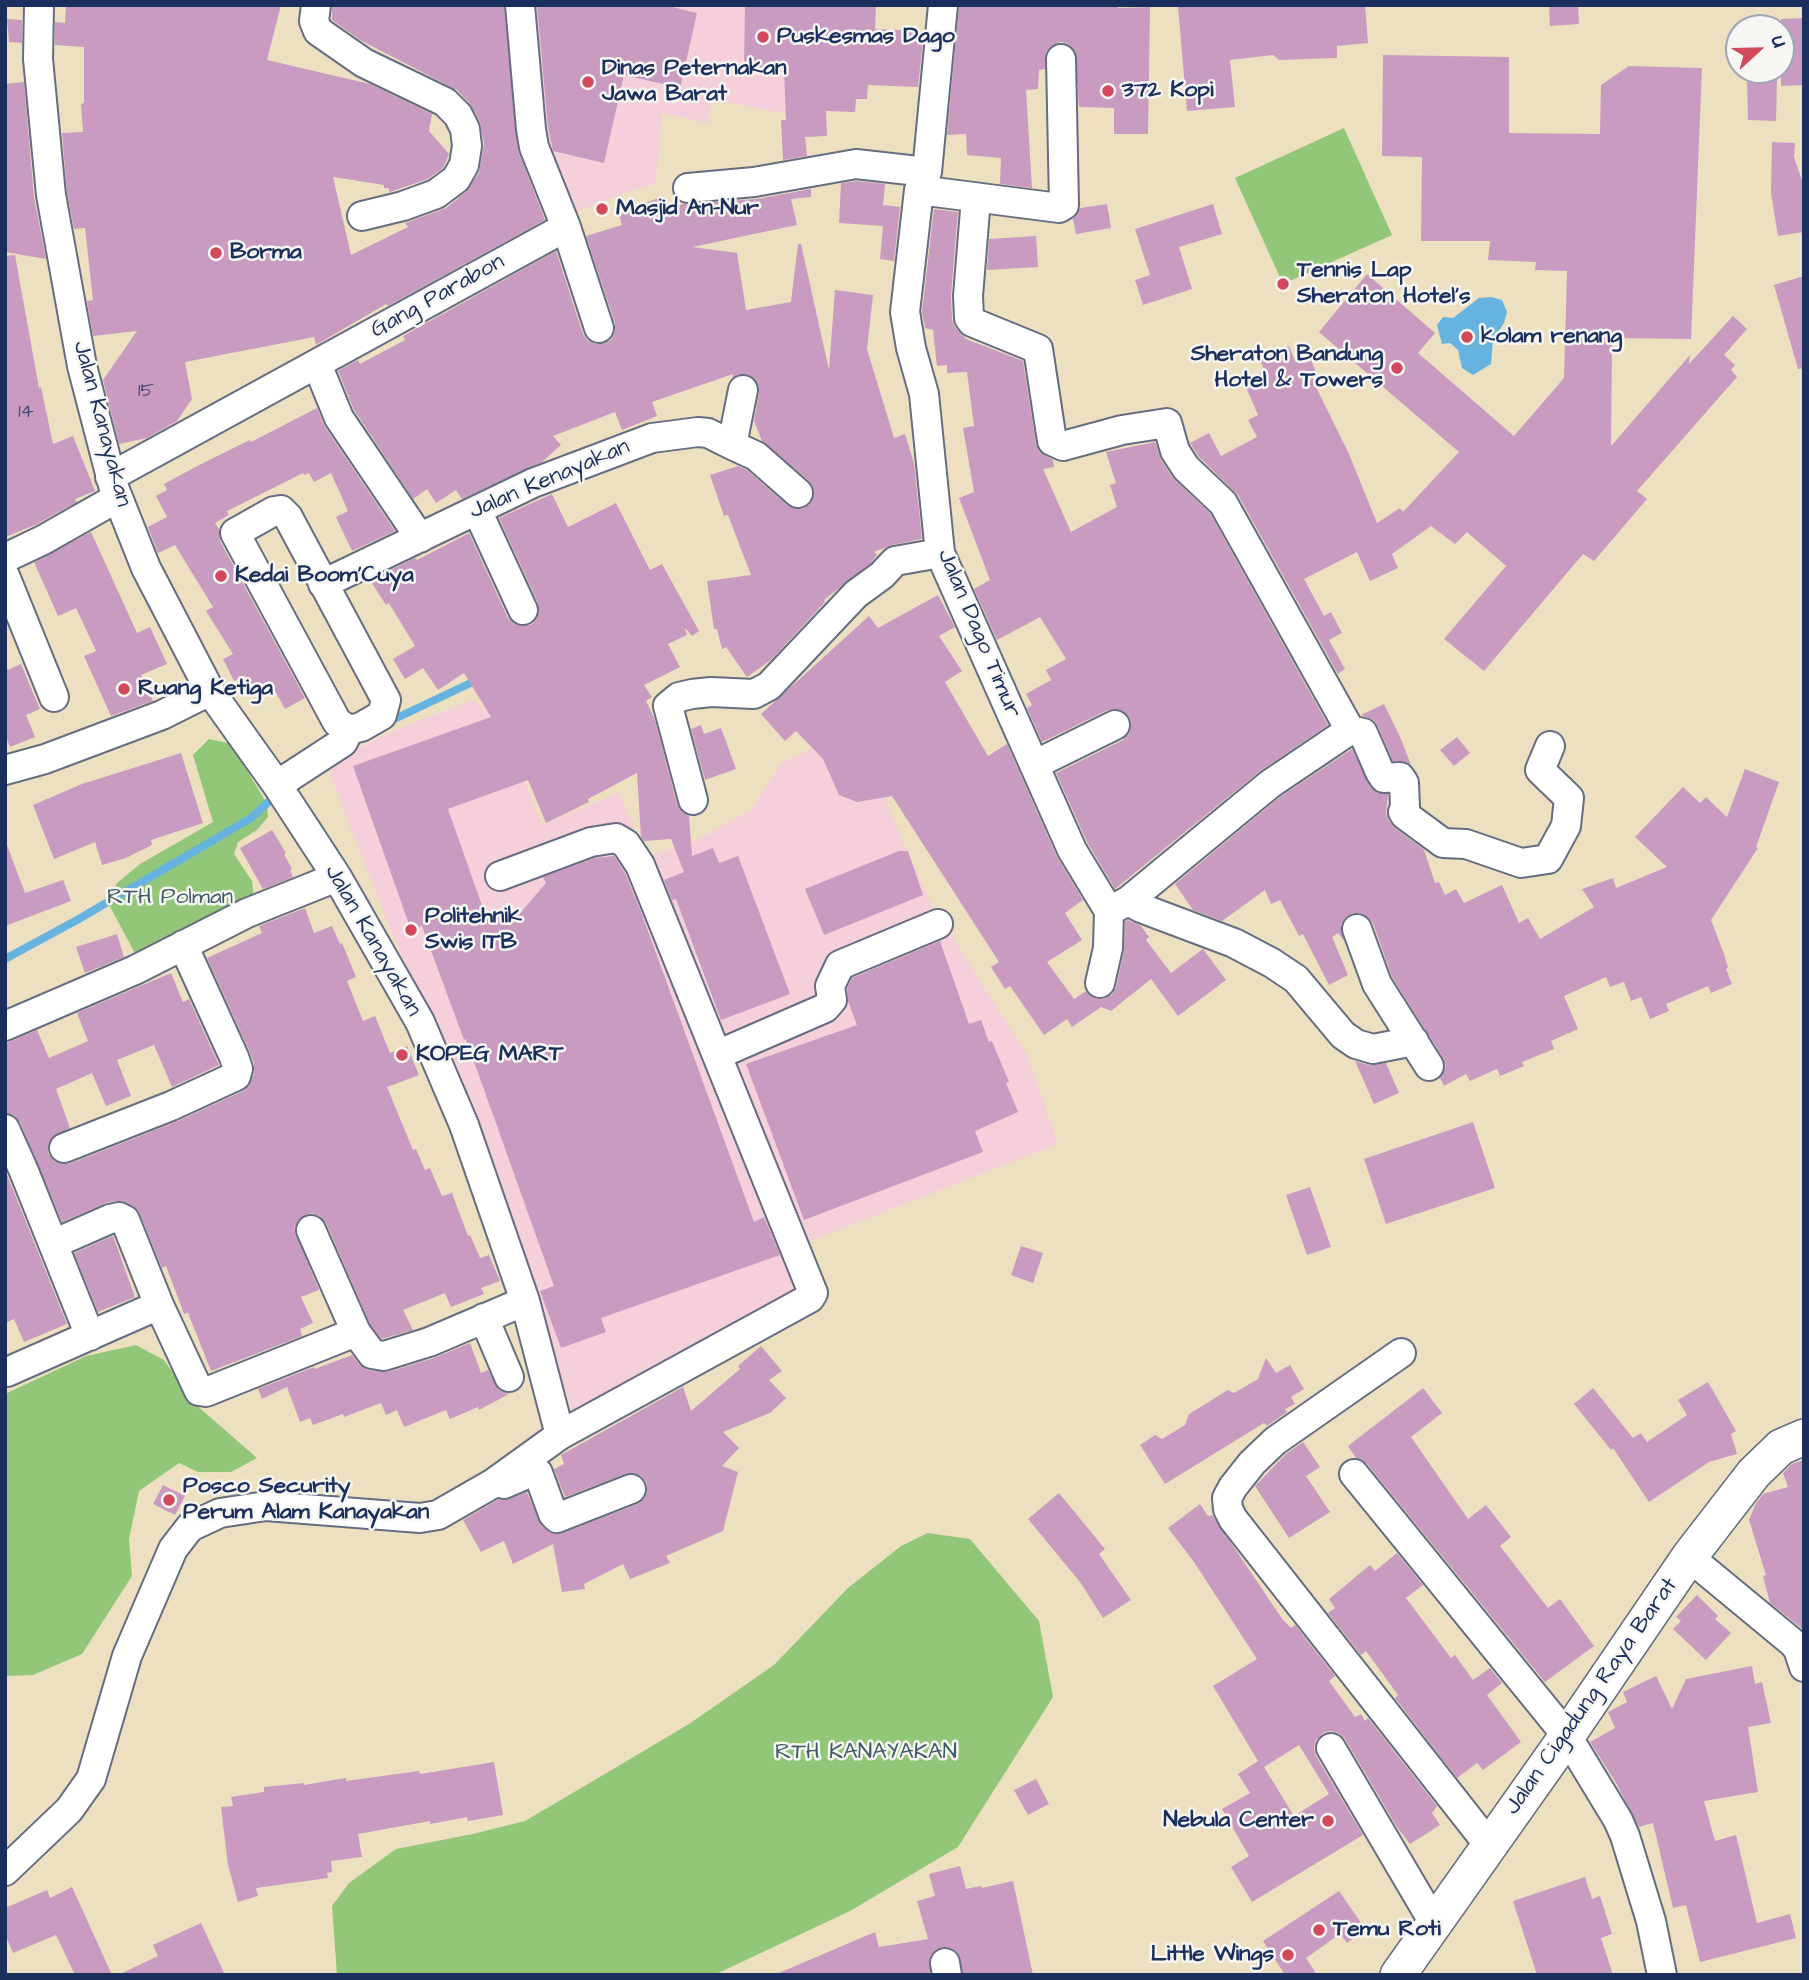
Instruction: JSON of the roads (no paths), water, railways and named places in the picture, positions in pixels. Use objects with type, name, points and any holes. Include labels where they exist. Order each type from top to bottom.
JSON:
[{"type":"street","name":"Jalan Kanayakan","points":[[39,5],[38,59],[51,195],[82,366],[113,488],[146,568],[210,691],[277,785],[337,877],[420,1021],[464,1125],[525,1301],[560,1435]]},
{"type":"street","points":[[316,5],[314,21],[318,31],[364,63],[445,102],[458,115],[465,129],[467,146],[464,165],[456,179],[436,194],[362,216]]},
{"type":"street","points":[[520,5],[530,129],[534,147],[566,228],[599,328]]},
{"type":"street","name":"Jalan Dago Timur","points":[[943,5],[905,312],[911,348],[924,394],[940,553],[1072,850],[1119,906]]},
{"type":"street","points":[[688,188],[754,182],[856,164],[976,198],[1059,208],[1064,205],[1061,59]]},
{"type":"street","points":[[976,198],[968,296],[969,318],[972,323],[1038,349],[1050,438],[1055,444],[1063,446],[1122,430],[1167,423],[1175,452],[1186,468],[1223,503],[1350,730]]},
{"type":"street","name":"Gang Parabon","points":[[5,558],[43,540],[113,488],[317,364],[508,257],[566,228]]},
{"type":"street","points":[[317,364],[339,418],[420,538]]},
{"type":"street","points":[[732,445],[743,390]]},
{"type":"street","name":"Jalan Kenayakan","points":[[323,584],[533,483],[652,438],[708,433],[756,456],[798,493]]},
{"type":"street","points":[[277,785],[342,742],[349,730],[361,727],[382,715],[386,700],[288,517],[281,510],[274,511],[235,533],[337,722],[349,730]]},
{"type":"street","points":[[477,510],[523,610]]},
{"type":"street","points":[[693,800],[668,706],[679,697],[691,694],[754,694],[769,686],[856,594],[882,575],[895,561],[940,553]]},
{"type":"street","points":[[5,576],[54,697]]},
{"type":"street","points":[[5,770],[45,759],[162,715],[210,691]]},
{"type":"street","points":[[1034,765],[1115,724]]},
{"type":"street","points":[[1100,983],[1119,906],[1270,784],[1350,730],[1363,733],[1384,778],[1399,777],[1404,783],[1405,815],[1443,843],[1466,844],[1521,863],[1548,859],[1566,826],[1569,798],[1540,770],[1550,746]]},
{"type":"street","points":[[5,1871],[69,1810],[91,1779],[127,1656],[173,1549],[190,1527],[220,1513],[266,1506],[420,1518],[438,1515],[492,1483],[560,1435],[786,1312],[810,1298],[813,1293],[640,865],[626,844],[616,838],[591,842],[500,876]]},
{"type":"street","points":[[5,1026],[135,970],[247,913],[337,877]]},
{"type":"street","points":[[1119,906],[1141,908],[1234,943],[1272,962],[1296,979],[1343,1035],[1356,1044],[1373,1049],[1414,1041]]},
{"type":"street","points":[[717,1055],[825,1008],[832,1000],[830,986],[840,965],[938,924]]},
{"type":"street","points":[[1357,929],[1377,984],[1429,1066]]},
{"type":"street","points":[[64,1148],[171,1106],[236,1076],[238,1069],[234,1057],[183,945]]},
{"type":"street","points":[[5,1129],[90,1336]]},
{"type":"street","points":[[53,1244],[110,1219],[119,1217],[125,1220],[159,1305],[199,1391],[202,1392],[356,1332]]},
{"type":"street","points":[[311,1230],[356,1332],[372,1354],[384,1356],[429,1342],[525,1301]]},
{"type":"street","points":[[6,1371],[159,1305]]},
{"type":"street","points":[[484,1318],[509,1377]]},
{"type":"street","points":[[1401,1353],[1275,1441],[1252,1463],[1233,1487],[1227,1498],[1228,1509],[1250,1541],[1489,1845]]},
{"type":"street","name":"Jalan Cigadung Raya Barat","points":[[1398,1975],[1567,1736],[1689,1556],[1754,1472],[1781,1447],[1804,1437]]},
{"type":"street","points":[[456,1504],[532,1472],[541,1477],[553,1514],[557,1518],[631,1489]]},
{"type":"street","points":[[1354,1474],[1567,1736],[1625,1836],[1651,1921],[1662,1975]]},
{"type":"street","points":[[1689,1556],[1793,1643],[1804,1667]]},
{"type":"street","points":[[1331,1748],[1434,1923]]},
{"type":"water","name":"kolam renang","points":[[1479,298],[1502,300],[1507,312],[1504,323],[1493,340],[1491,364],[1473,375],[1462,368],[1458,350],[1450,343],[1442,344],[1437,325],[1443,317],[1453,318]]},
{"type":"waterway","points":[[388,722],[477,680]]},
{"type":"waterway","points":[[5,959],[251,818],[277,794]]},
{"type":"place","name":"Puskesmas Dago","points":[[763,37]]},
{"type":"place","name":"Dinas Peternakan Jawa Barat","points":[[588,82]]},
{"type":"place","name":"372 Kopi","points":[[1108,91]]},
{"type":"place","name":"Masjid An-Nur","points":[[602,209]]},
{"type":"place","name":"Borma","points":[[216,253]]},
{"type":"place","name":"Tennis Lap Sheraton Hotel's","points":[[1283,284]]},
{"type":"place","name":"kolam renang","points":[[1467,337]]},
{"type":"place","name":"Sheraton Bandung Hotel & Towers","points":[[1397,368]]},
{"type":"place","name":"Kedai Boom'Cuya","points":[[221,576]]},
{"type":"place","name":"Ruang Ketiga","points":[[124,689]]},
{"type":"place","name":"Politehnik Swis ITB","points":[[411,930]]},
{"type":"place","name":"KOPEG MART","points":[[402,1055]]},
{"type":"place","name":"Posco Security Perum Alam Kanayakan","points":[[169,1500]]},
{"type":"place","name":"Nebula Center","points":[[1328,1821]]},
{"type":"place","name":"Temu Roti","points":[[1319,1930]]},
{"type":"place","name":"Little Wings","points":[[1288,1955]]},
{"type":"park label","name":"RTH Polman","points":[[170,898]]},
{"type":"park label","name":"RTH KANAYAKAN","points":[[866,1753]]}]
